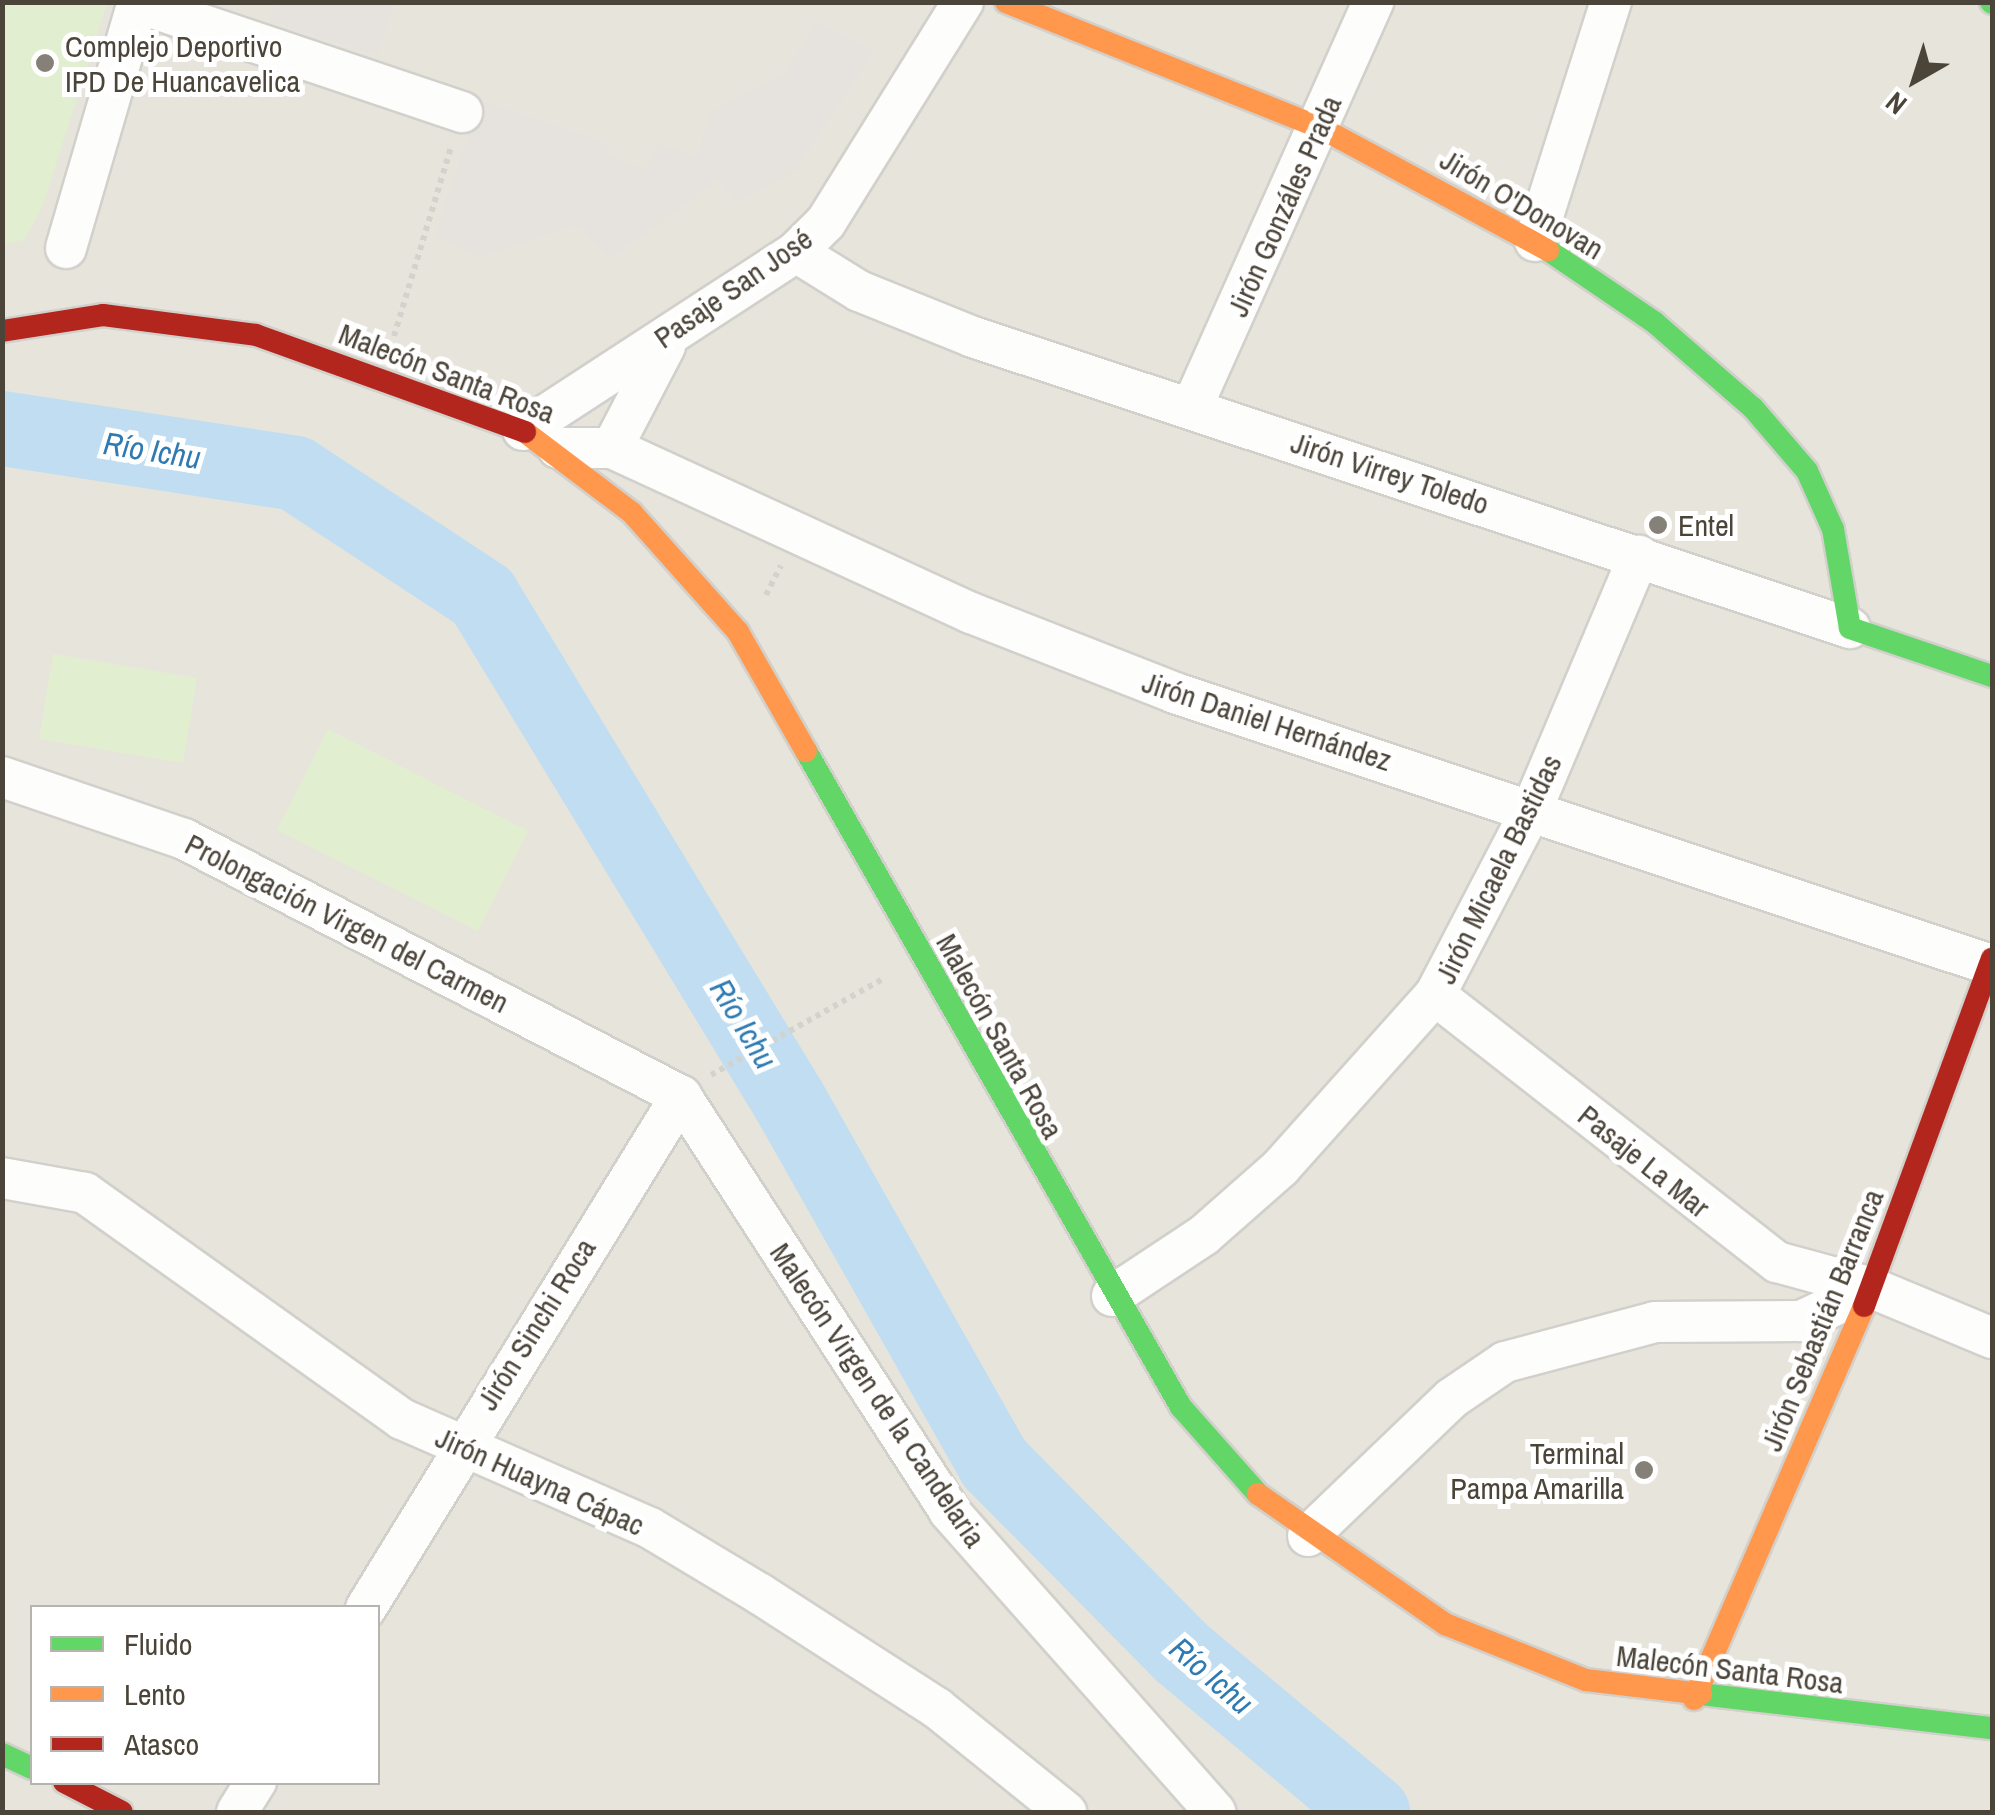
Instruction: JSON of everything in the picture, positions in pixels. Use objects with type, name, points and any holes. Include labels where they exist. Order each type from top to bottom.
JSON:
[{"type":"main road","name":"Jirón O'Donovan","points":[[1006,2],[1321,128],[1535,241],[1654,322],[1753,408],[1807,471],[1833,529],[1850,628]]},
{"type":"main road","name":"Malecón Santa Rosa","points":[[2,331],[103,316],[190,320],[382,379],[522,430],[558,448],[632,513],[742,640],[1112,1296],[1240,1480],[1308,1536],[1445,1624],[1586,1680],[1694,1699],[1992,1728]]},
{"type":"main road","name":"Jirón Virrey Toledo","points":[[1850,628],[1992,676]]},
{"type":"main road","name":"Jirón Sebastián Barranca","points":[[1694,1699],[1872,1288],[1992,962]]},
{"type":"main road","points":[[2,1754],[30,1767]]},
{"type":"main road","points":[[70,1785],[122,1812]]},
{"type":"street","name":"Pasaje San José","points":[[522,430],[796,252],[826,222],[963,2]]},
{"type":"street","name":"Jirón Gonzáles Prada","points":[[1192,407],[1321,128],[1373,2]]},
{"type":"street","points":[[1535,241],[1611,2]]},
{"type":"street","points":[[66,248],[138,3],[462,112]]},
{"type":"street","name":"Jirón Virrey Toledo","points":[[796,252],[859,291],[973,337],[1850,628]]},
{"type":"street","points":[[612,448],[642,377],[678,328]]},
{"type":"street","name":"Jirón Daniel Hernández","points":[[558,448],[612,448],[800,530],[972,613],[1175,692],[1992,962]]},
{"type":"street","name":"Jirón Micaela Bastidas","points":[[1112,1296],[1204,1235],[1281,1167],[1435,995],[1532,809],[1640,556]]},
{"type":"street","name":"Prolongación Virgen del Carmen","points":[[5,789],[184,839],[693,1087]]},
{"type":"street","name":"Pasaje La Mar","points":[[1435,995],[1743,1240],[1798,1273],[1872,1288],[1992,1338]]},
{"type":"street","name":"Jirón Sinchi Roca","points":[[368,1605],[462,1448],[693,1087]]},
{"type":"street","name":"Malecón Virgen de la Candelaria","points":[[693,1087],[950,1511],[1215,1812]]},
{"type":"street","name":"Jirón Huayna Cápac","points":[[2,1178],[84,1192],[402,1419],[650,1528],[937,1708],[1066,1812]]},
{"type":"street","points":[[1308,1536],[1452,1398],[1505,1362],[1655,1322],[1801,1321],[1872,1288]]},
{"type":"street","points":[[236,1812],[254,1785]]},
{"type":"path","points":[[382,379],[462,112]]},
{"type":"path","points":[[742,640],[800,530]]},
{"type":"path","points":[[693,1087],[865,988]]},
{"type":"shaded area","points":[[275,2],[394,3],[377,56],[269,21]]},
{"type":"shaded area","points":[[3,3],[1992,3],[1992,1812],[3,1812]]},
{"type":"shaded area","points":[[817,21],[875,50],[796,170],[737,202],[718,180],[612,258],[575,225],[482,257],[435,237],[479,100],[609,144],[605,155],[646,170],[659,144],[697,156],[710,113],[785,73]]},
{"type":"green space","name":"Complejo Deportivo IPD De Huancavelica","points":[[2,3],[107,3],[42,208],[24,240],[3,244]]},
{"type":"green space","points":[[53,654],[197,678],[183,763],[39,739]]},
{"type":"green space","points":[[328,729],[528,831],[478,931],[277,830]]},
{"type":"waterway","name":"Río Ichu","points":[[2,428],[295,473],[482,596],[788,1099],[994,1463],[1182,1653],[1372,1812]]},
{"type":"traffic: fast","points":[[1548,250],[1654,322],[1753,408],[1807,471],[1833,529],[1850,628],[1992,676]]},
{"type":"traffic: fast","points":[[806,751],[1181,1407],[1258,1494]]},
{"type":"traffic: fast","points":[[1701,1694],[1992,1728]]},
{"type":"traffic: fast","points":[[2,1754],[30,1767]]},
{"type":"traffic: slow","points":[[1006,2],[1321,128],[1548,250]]},
{"type":"traffic: slow","points":[[525,432],[632,513],[738,632],[806,751]]},
{"type":"traffic: slow","points":[[1694,1699],[1864,1306]]},
{"type":"traffic: slow","points":[[1258,1494],[1445,1624],[1586,1680],[1701,1694]]},
{"type":"traffic: jam","points":[[2,331],[103,315],[256,335],[525,432]]},
{"type":"traffic: jam","points":[[1864,1306],[1992,959]]},
{"type":"traffic: jam","points":[[70,1785],[122,1812]]},
{"type":"place","name":"Complejo Deportivo IPD De Huancavelica","points":[[45,63]]},
{"type":"place","name":"Entel","points":[[1658,525]]},
{"type":"place","name":"Terminal Pampa Amarilla","points":[[1644,1470]]}]
